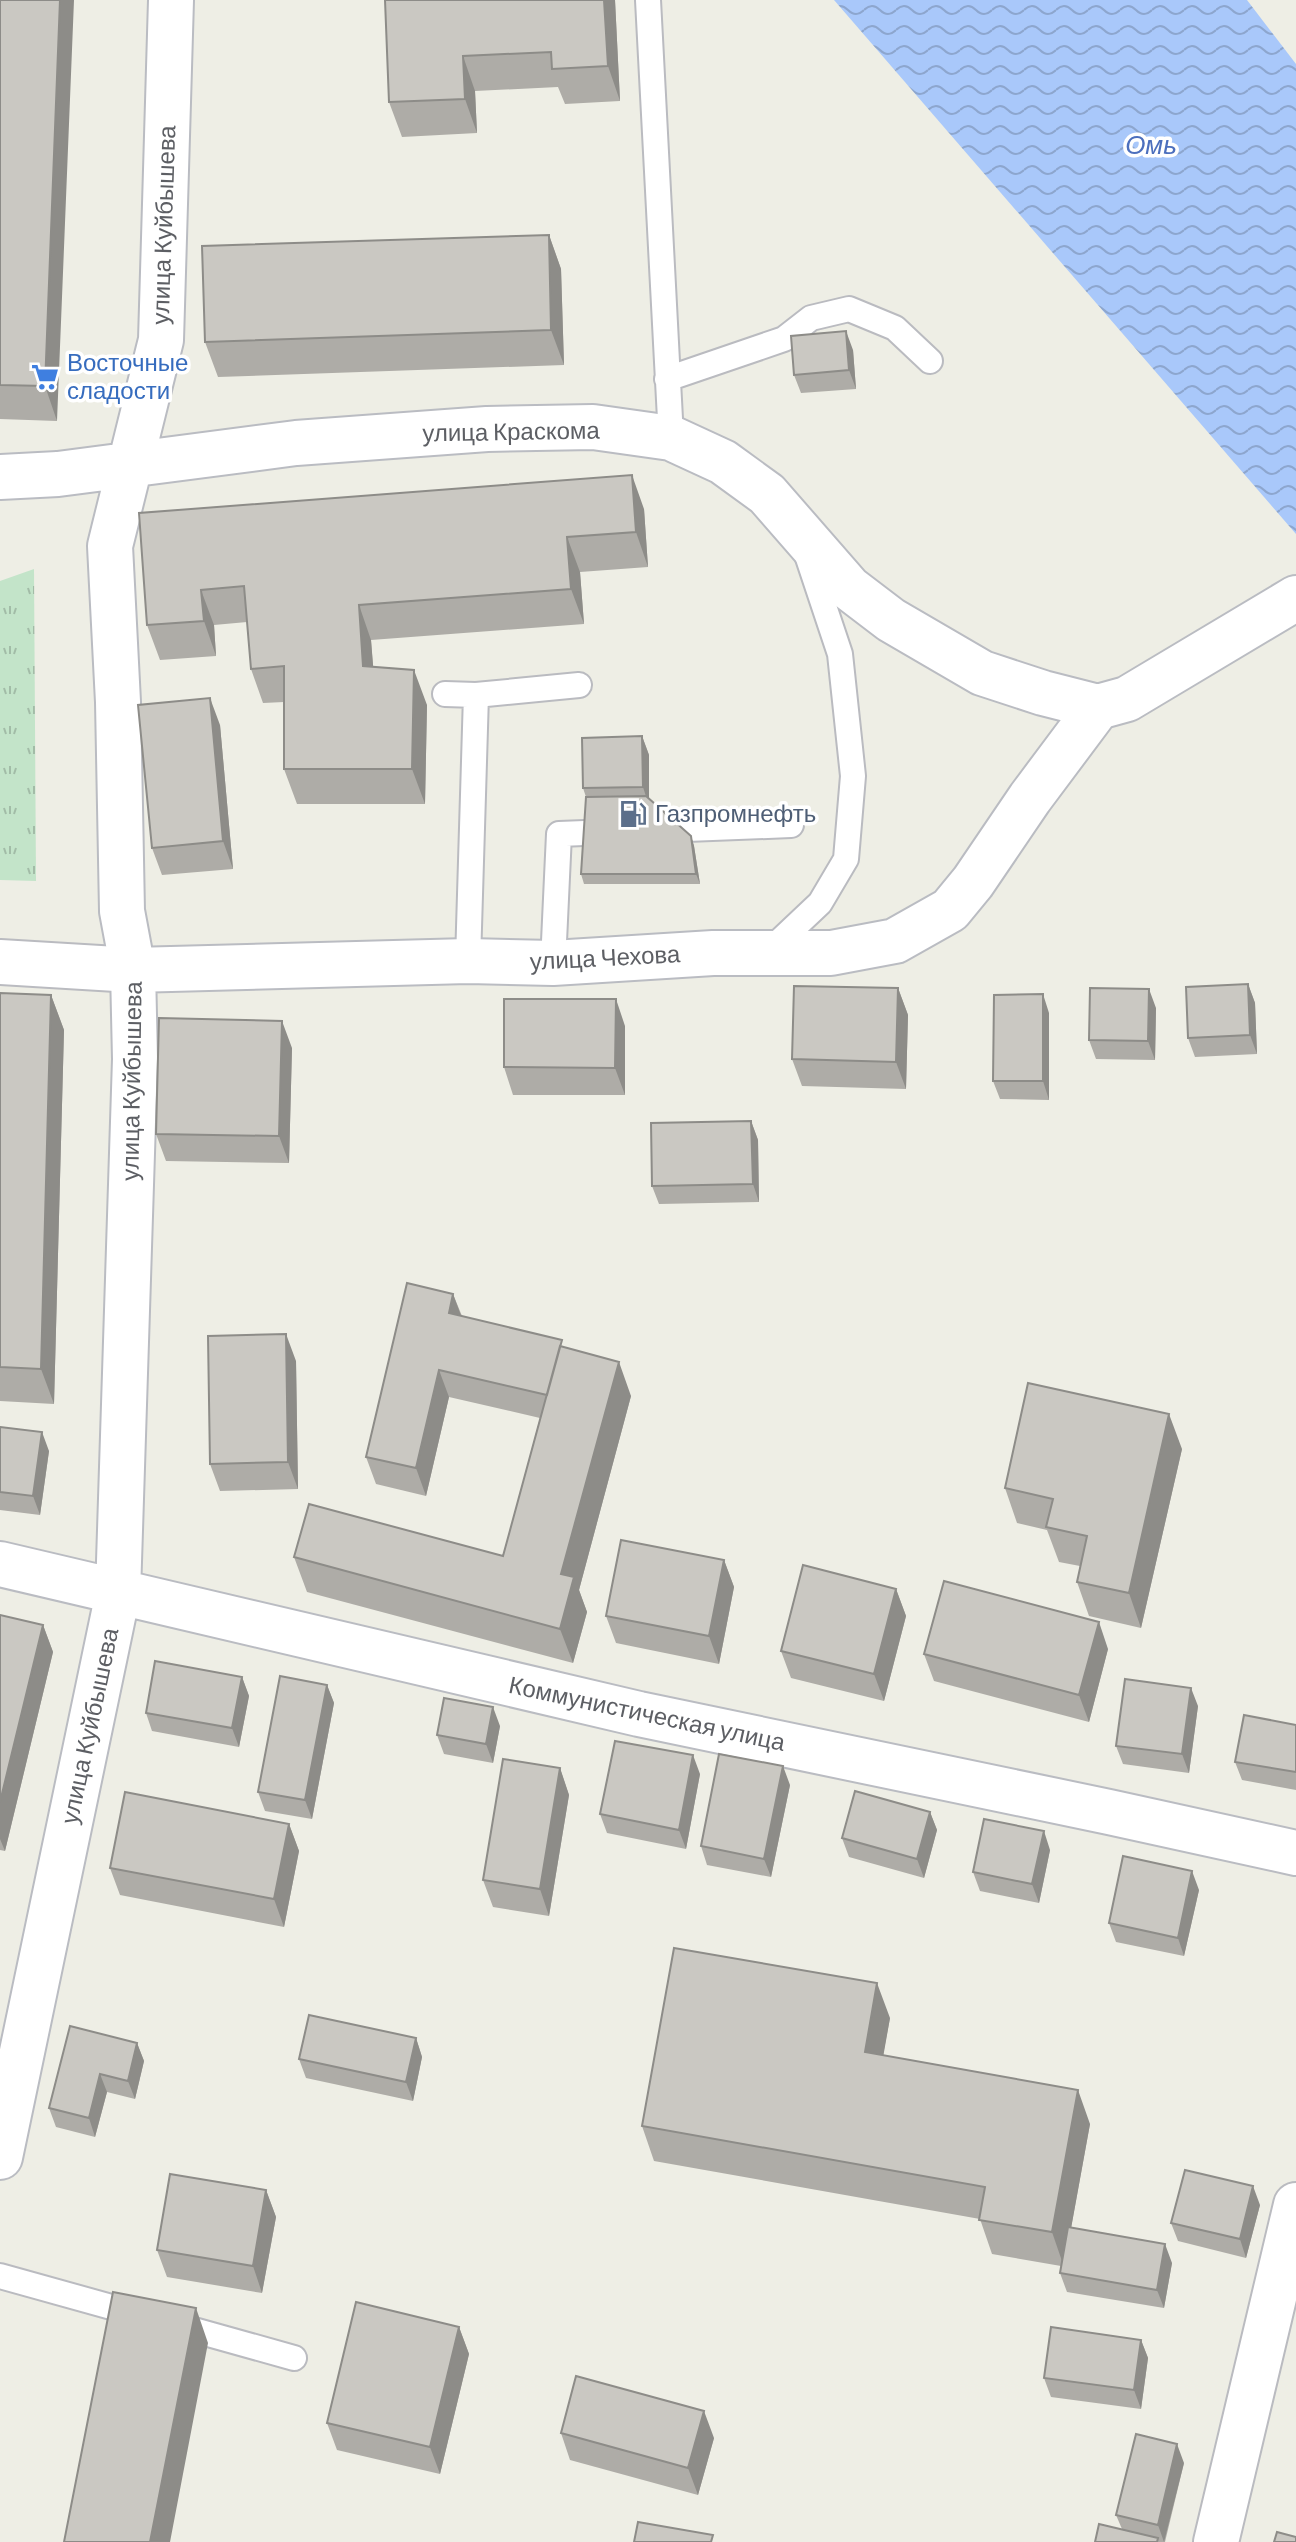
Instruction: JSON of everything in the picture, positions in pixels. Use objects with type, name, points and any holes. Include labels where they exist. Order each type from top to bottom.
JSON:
[{"type":"street","name":"улица Куйбышева","points":[[0,2157],[118,1593],[135,1059],[133,970],[122,911],[118,702],[110,546],[161,340],[171,0]]},
{"type":"street","name":"улица Краскома","points":[[0,477],[58,474],[296,443],[487,429],[593,427],[671,438],[723,462],[767,494],[849,588],[891,620],[982,673],[1043,693],[1112,703]]},
{"type":"street","points":[[1112,703],[1296,598]]},
{"type":"street","name":"улица Чехова","points":[[0,962],[133,970],[468,961],[553,963],[713,953],[831,953],[895,941],[950,910],[973,882],[1030,798],[1112,703]]},
{"type":"street","name":"Коммунистическая улица","points":[[0,1564],[639,1714],[1296,1853]]},
{"type":"street","points":[[1216,2542],[1296,2205]]},
{"type":"lane","points":[[648,0],[671,438]]},
{"type":"lane","points":[[667,379],[784,339],[811,318],[849,309],[895,328],[930,361]]},
{"type":"lane","points":[[767,953],[820,903],[846,859],[853,776],[840,654],[798,527]]},
{"type":"lane","points":[[445,694],[476,695],[579,685]]},
{"type":"lane","points":[[468,961],[476,695]]},
{"type":"lane","points":[[553,963],[559,834],[791,825]]},
{"type":"lane","points":[[0,2276],[294,2358]]},
{"type":"green space","points":[[34,569],[36,881],[0,880],[0,581]]},
{"type":"water","name":"Омь","points":[[834,0],[1247,0],[1296,64],[1296,534]]},
{"type":"building","points":[[0,0],[60,0],[45,386],[0,385]]},
{"type":"building","points":[[385,0],[604,0],[608,66],[552,69],[551,52],[463,56],[465,99],[389,102]]},
{"type":"building","points":[[549,235],[551,330],[205,342],[202,246]]},
{"type":"building","points":[[846,331],[849,370],[794,375],[791,336]]},
{"type":"building","points":[[632,475],[636,532],[567,537],[571,589],[359,605],[363,666],[414,670],[412,769],[284,769],[284,666],[251,669],[244,586],[201,590],[204,621],[147,625],[139,513]]},
{"type":"building","points":[[210,698],[223,841],[152,848],[138,705]]},
{"type":"building","points":[[642,736],[643,787],[583,788],[582,738]]},
{"type":"building","points":[[646,796],[691,836],[696,874],[581,874],[586,797]]},
{"type":"building","points":[[1248,984],[1250,1035],[1188,1038],[1186,987]]},
{"type":"building","points":[[794,986],[898,988],[896,1062],[792,1059]]},
{"type":"building","points":[[1090,988],[1149,989],[1148,1041],[1089,1040]]},
{"type":"building","points":[[0,993],[51,995],[41,1369],[0,1367]]},
{"type":"building","points":[[1043,994],[1043,1081],[993,1081],[994,995]]},
{"type":"building","points":[[504,999],[616,999],[615,1068],[504,1067]]},
{"type":"building","points":[[159,1018],[282,1021],[279,1136],[156,1134]]},
{"type":"building","points":[[751,1121],[753,1184],[652,1186],[651,1123]]},
{"type":"building","points":[[407,1283],[453,1294],[449,1313],[562,1340],[547,1395],[439,1370],[416,1468],[366,1457]]},
{"type":"building","points":[[286,1334],[288,1462],[210,1464],[208,1336]]},
{"type":"building","points":[[560,1346],[619,1362],[561,1574],[574,1577],[560,1629],[294,1557],[309,1504],[503,1556]]},
{"type":"building","points":[[1028,1383],[1169,1414],[1129,1593],[1077,1582],[1087,1536],[1046,1527],[1053,1499],[1005,1488]]},
{"type":"building","points":[[0,1427],[42,1432],[33,1496],[0,1492]]},
{"type":"building","points":[[621,1540],[724,1560],[709,1636],[606,1616]]},
{"type":"building","points":[[803,1565],[896,1589],[874,1674],[781,1651]]},
{"type":"building","points":[[944,1581],[1099,1622],[1079,1695],[924,1654]]},
{"type":"building","points":[[0,1615],[43,1625],[0,1802]]},
{"type":"building","points":[[155,1661],[242,1677],[232,1728],[146,1713]]},
{"type":"building","points":[[280,1676],[327,1685],[305,1800],[258,1792]]},
{"type":"building","points":[[1125,1679],[1191,1688],[1182,1754],[1116,1746]]},
{"type":"building","points":[[444,1698],[493,1707],[486,1744],[437,1735]]},
{"type":"building","points":[[1244,1715],[1296,1725],[1296,1772],[1235,1762]]},
{"type":"building","points":[[615,1741],[693,1755],[679,1830],[600,1814]]},
{"type":"building","points":[[719,1754],[783,1766],[764,1859],[701,1846]]},
{"type":"building","points":[[503,1759],[560,1768],[540,1889],[483,1880]]},
{"type":"building","points":[[855,1791],[930,1812],[917,1859],[842,1838]]},
{"type":"building","points":[[125,1792],[289,1824],[274,1899],[110,1868]]},
{"type":"building","points":[[984,1819],[1044,1831],[1032,1884],[973,1872]]},
{"type":"building","points":[[1123,1856],[1192,1871],[1178,1938],[1109,1923]]},
{"type":"building","points":[[674,1948],[877,1983],[865,2052],[1078,2090],[1052,2232],[979,2220],[985,2187],[642,2126]]},
{"type":"building","points":[[309,2015],[416,2038],[406,2082],[299,2059]]},
{"type":"building","points":[[70,2026],[137,2043],[128,2081],[100,2074],[89,2118],[49,2108]]},
{"type":"building","points":[[1185,2170],[1253,2186],[1240,2239],[1171,2223]]},
{"type":"building","points":[[170,2174],[266,2190],[253,2266],[157,2250]]},
{"type":"building","points":[[1068,2227],[1165,2244],[1157,2290],[1060,2273]]},
{"type":"building","points":[[113,2292],[196,2308],[150,2542],[64,2542]]},
{"type":"building","points":[[356,2302],[459,2327],[430,2447],[327,2423]]},
{"type":"building","points":[[1051,2327],[1141,2340],[1134,2390],[1044,2378]]},
{"type":"building","points":[[576,2376],[704,2411],[688,2468],[561,2433]]},
{"type":"building","points":[[1136,2434],[1177,2444],[1158,2525],[1116,2515]]},
{"type":"building","points":[[638,2522],[713,2535],[711,2542],[634,2542]]},
{"type":"building","points":[[1099,2524],[1158,2538],[1157,2542],[1095,2542]]},
{"type":"building","points":[[1277,2532],[1296,2537],[1296,2542],[1274,2542]]},
{"type":"place","name":"Восточные сладости","points":[[45,377]]},
{"type":"place","name":"Газпромнефть","points":[[633,814]]}]
